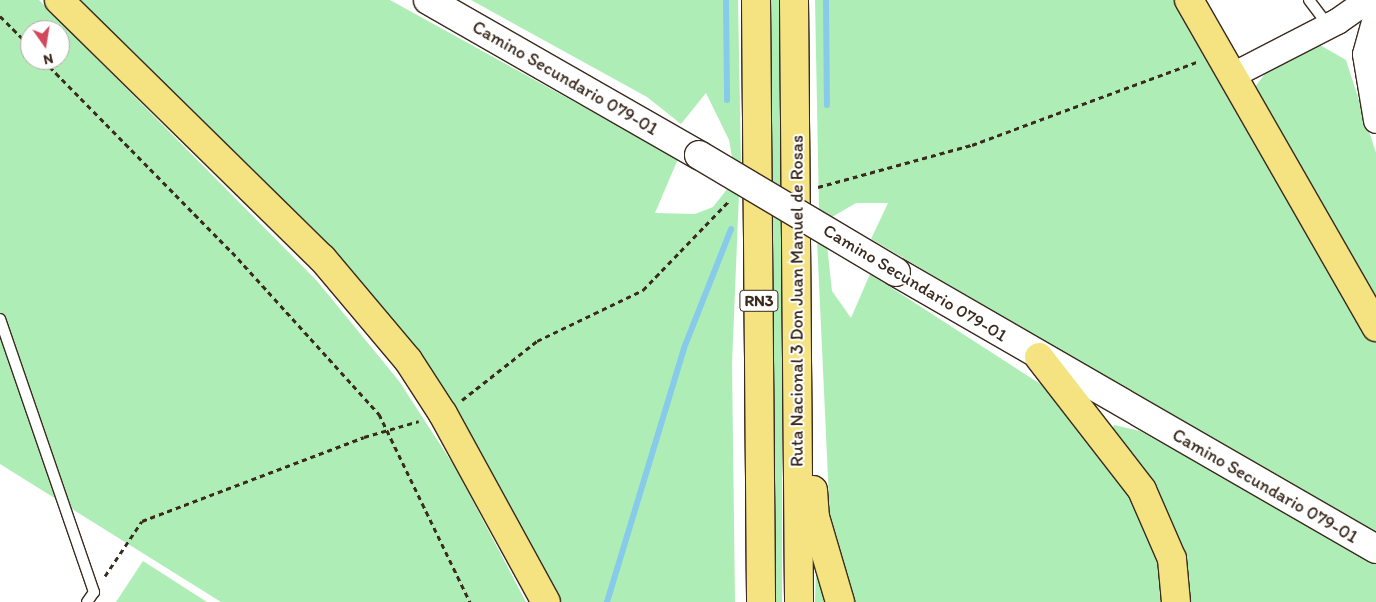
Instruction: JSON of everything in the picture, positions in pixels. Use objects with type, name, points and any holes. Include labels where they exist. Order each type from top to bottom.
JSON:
[{"type":"highway","points":[[59,0],[322,258],[408,360],[443,414],[546,602]]},
{"type":"highway","name":"Ruta Nacional 3 Don Juan Manuel de Rosas","points":[[756,0],[761,602]]},
{"type":"highway","name":"Ruta Nacional 3 Don Juan Manuel de Rosas","points":[[794,0],[798,271],[799,602]]},
{"type":"highway","points":[[1189,0],[1376,327]]},
{"type":"highway","points":[[798,271],[815,517],[840,602]]},
{"type":"highway","points":[[1039,357],[1142,490],[1172,559],[1176,602]]},
{"type":"main road","name":"Camino Secundario 079-01","points":[[428,0],[699,155],[1039,357],[1376,549]]},
{"type":"street","points":[[1227,64],[1328,26],[1367,0]]},
{"type":"street","points":[[1376,14],[1365,54],[1376,120]]},
{"type":"lane","points":[[1309,0],[1328,26]]},
{"type":"lane","points":[[0,320],[94,592],[87,602]]},
{"type":"path","points":[[0,16],[20,36]]},
{"type":"path","points":[[796,195],[972,145],[1227,64]]},
{"type":"path","points":[[54,70],[232,252],[379,414],[470,602]]},
{"type":"path","points":[[94,592],[142,521],[387,431],[443,414],[536,341],[643,290],[758,172]]},
{"type":"green space","points":[[0,0],[39,0],[59,20],[20,20],[20,70],[70,70],[70,31],[317,281],[399,381],[456,469],[526,602],[221,602],[0,464]]},
{"type":"green space","points":[[73,0],[390,0],[678,159],[655,213],[695,214],[713,207],[728,188],[739,194],[732,364],[735,602],[554,602],[440,398]]},
{"type":"green space","points":[[471,0],[738,0],[741,163],[732,157],[729,140],[706,93],[681,124],[647,97]]},
{"type":"green space","points":[[767,0],[782,0],[782,602],[767,602]]},
{"type":"green space","points":[[815,0],[1177,0],[1376,340],[1376,535],[871,239],[888,203],[856,203],[832,217],[819,210]]},
{"type":"green space","points":[[1320,45],[1346,60],[1376,153],[1376,311],[1252,91],[1267,71]]},
{"type":"green space","points":[[817,240],[827,245],[832,291],[851,318],[870,274],[1048,389],[1128,487],[1163,561],[1168,602],[850,602],[831,543]]},
{"type":"green space","points":[[1114,425],[1140,431],[1376,561],[1376,602],[1188,602],[1185,558],[1112,429]]},
{"type":"green space","points":[[143,561],[207,602],[116,602]]},
{"type":"green space","points":[[816,568],[829,602],[815,602]]},
{"type":"waterway","points":[[726,0],[727,100]]},
{"type":"waterway","points":[[826,0],[827,105]]},
{"type":"waterway","points":[[607,602],[684,348],[731,229]]}]
